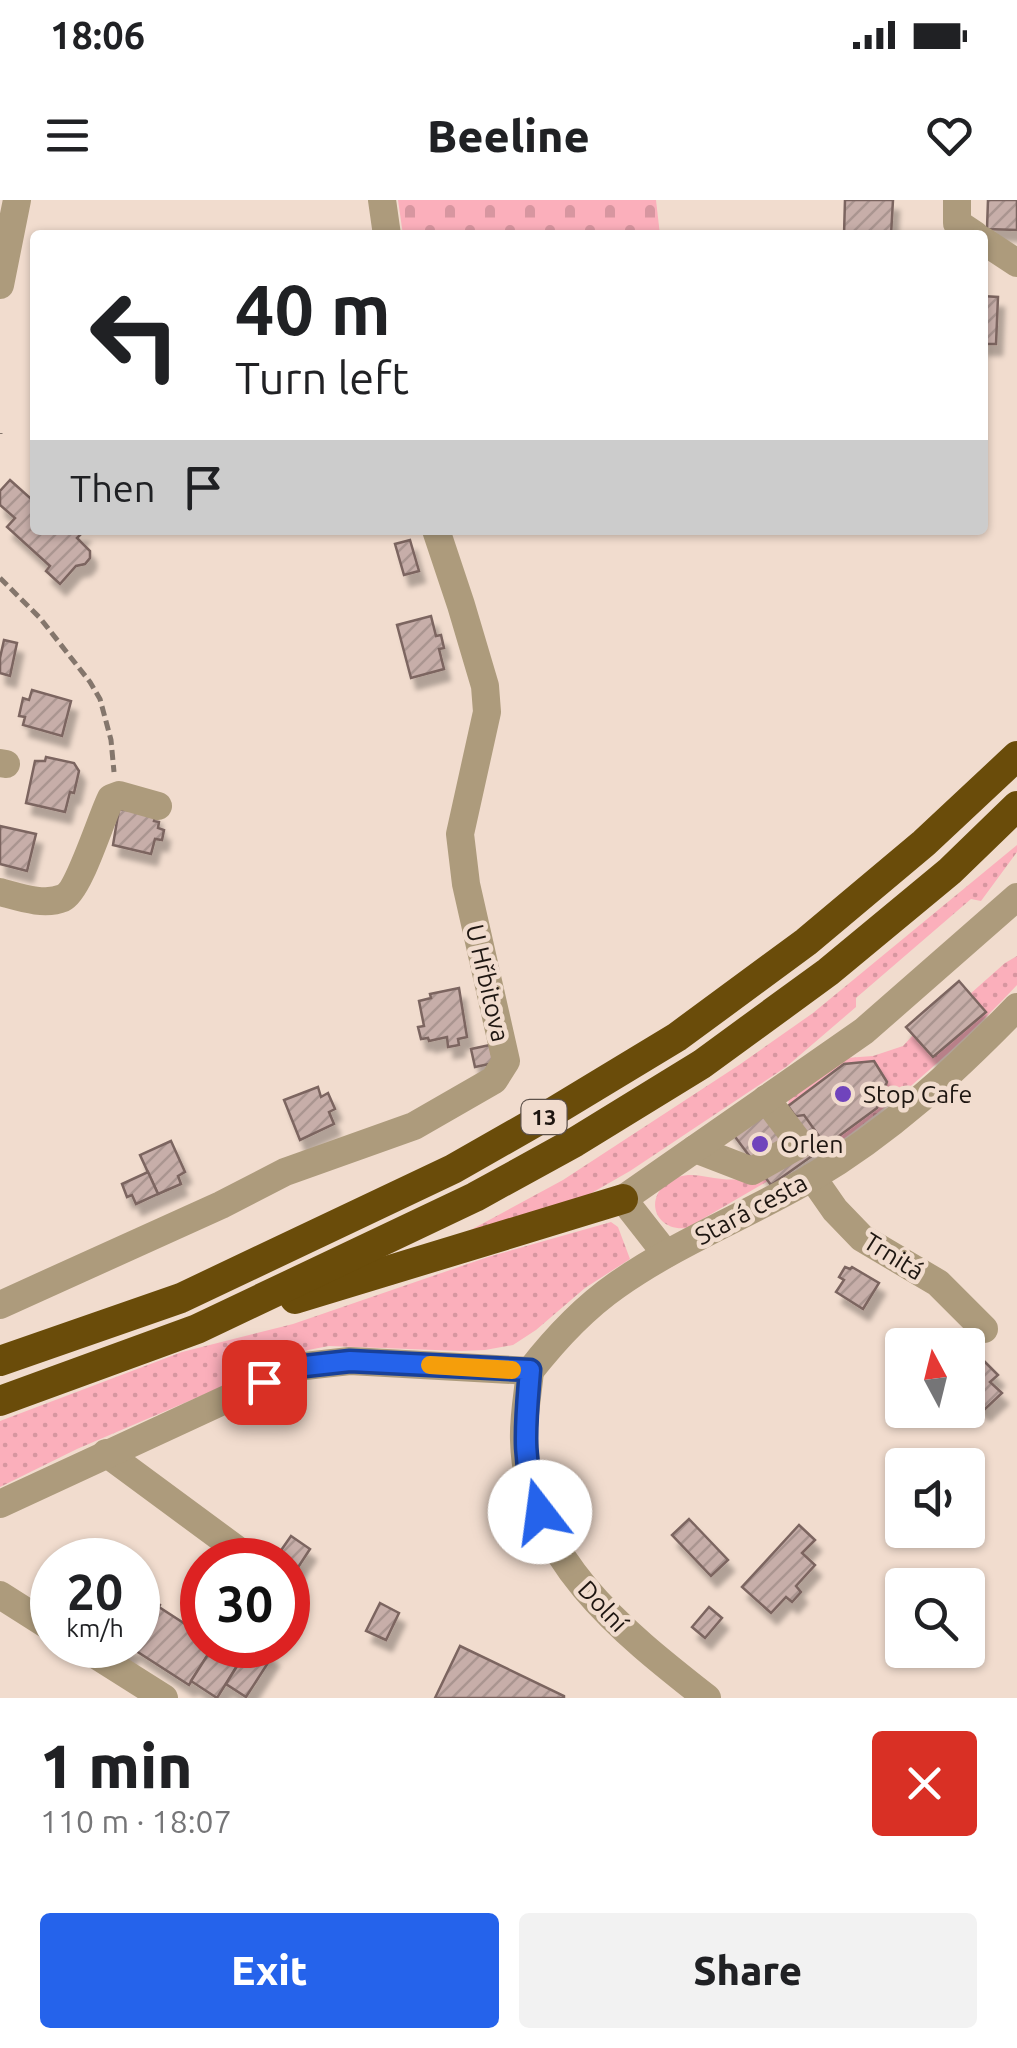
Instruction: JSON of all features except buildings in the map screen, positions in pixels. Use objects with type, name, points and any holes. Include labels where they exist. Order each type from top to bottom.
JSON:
[{"type":"highway","name":"13","points":[[0,1362],[181,1298],[452,1169],[554,1112],[676,1037],[806,942],[924,844],[1017,756]]},
{"type":"highway","name":"13","points":[[0,1402],[196,1329],[475,1197],[576,1142],[702,1064],[828,972],[950,870],[1017,806]]},
{"type":"highway","points":[[196,1329],[623,1199]]},
{"type":"street","points":[[0,285],[17,200]]},
{"type":"street","points":[[382,200],[386,230]]},
{"type":"street","points":[[957,200],[957,223],[968,230]]},
{"type":"street","points":[[988,244],[1017,263]]},
{"type":"street","name":"U Hřbitova","points":[[0,1306],[285,1172],[414,1126],[494,1080],[506,1060],[466,884],[460,834],[487,712],[486,686],[438,535]]},
{"type":"street","points":[[0,892],[34,900],[68,896],[111,798],[119,795],[158,806]]},
{"type":"street","points":[[666,1254],[623,1199],[864,1030],[1017,897]]},
{"type":"street","name":"Stará cesta","points":[[530,1370],[553,1341],[615,1286],[666,1254],[812,1177],[895,1121],[966,1060],[1017,1007]]},
{"type":"street","points":[[695,1148],[752,1171],[800,1144],[766,1098]]},
{"type":"street","name":"Trnitá","points":[[812,1177],[835,1210],[862,1238],[938,1283],[983,1328]]},
{"type":"street","points":[[0,1504],[296,1367],[350,1361],[530,1370]]},
{"type":"street","name":"Dolní","points":[[530,1370],[524,1440],[531,1490],[549,1534],[569,1569],[603,1610],[640,1646],[706,1698]]},
{"type":"street","points":[[106,1453],[221,1538]]},
{"type":"street","points":[[0,1595],[30,1614]]},
{"type":"street","points":[[116,1668],[164,1698]]},
{"type":"path","points":[[0,578],[40,618],[100,698],[111,740],[115,784],[111,798]]},
{"type":"green space","points":[[398,200],[656,200],[659,230],[402,230]]},
{"type":"green space","points":[[1017,845],[1017,852],[981,901],[971,899],[856,998],[856,1007],[786,1067],[630,1171],[576,1202],[467,1232],[563,1180],[813,1013]]},
{"type":"green space","points":[[1017,956],[1017,985],[995,1008],[928,1071],[831,1148],[827,1145],[877,1108],[887,1082],[874,1061],[844,1064],[788,1106],[789,1098],[846,1058],[873,1056],[903,1046],[913,1035],[933,1057],[985,1012],[970,994]]},
{"type":"green space","points":[[762,1172],[768,1181],[687,1228],[668,1225],[657,1214],[660,1191],[681,1176],[738,1179]]},
{"type":"green space","points":[[611,1222],[618,1227],[630,1259],[585,1288],[513,1345],[461,1351],[329,1346],[308,1350],[77,1449],[0,1487],[0,1421],[182,1352],[293,1324],[488,1257]]},
{"type":"slow traffic","points":[[430,1365],[512,1370]]},
{"type":"place","name":"Stop Cafe","points":[[843,1094]]},
{"type":"place","name":"Orlen","points":[[760,1144]]},
{"type":"route","points":[[264,1382],[296,1367],[350,1361],[530,1370],[524,1440],[531,1490],[540,1512]]}]
